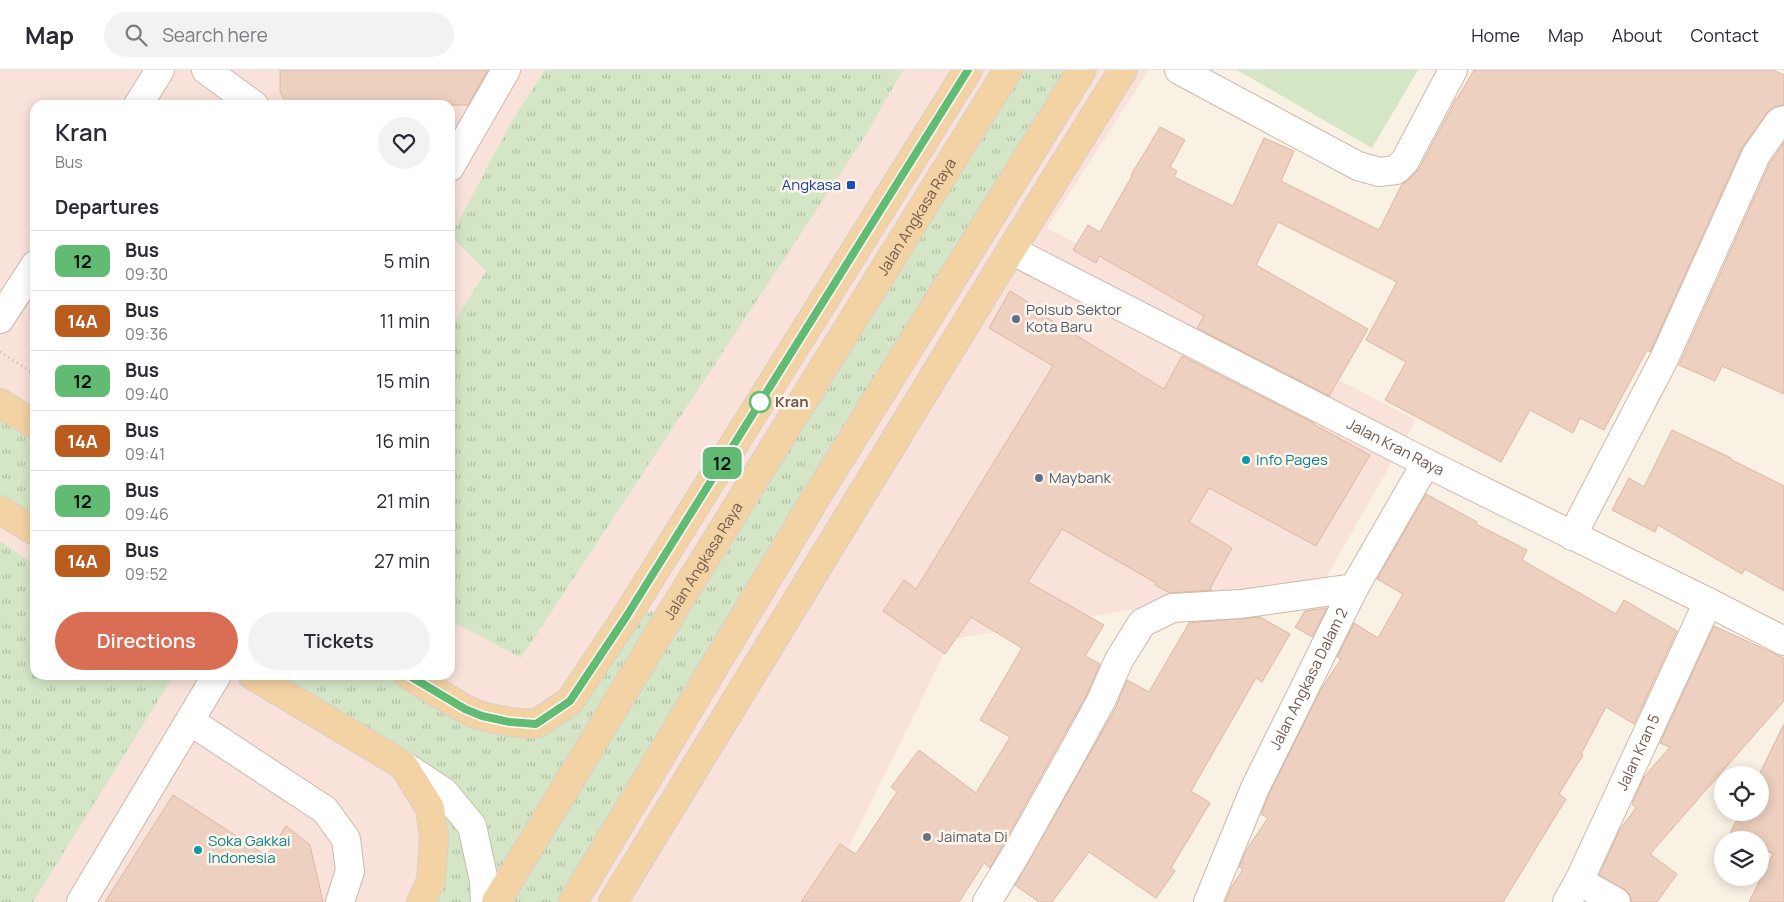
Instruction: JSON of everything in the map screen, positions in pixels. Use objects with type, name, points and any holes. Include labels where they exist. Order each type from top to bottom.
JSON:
[{"type":"main road","points":[[416,680],[465,709],[482,716],[510,722],[536,724],[570,701],[626,617],[968,70]]},
{"type":"main road","name":"Jalan Angkasa Raya","points":[[496,902],[675,607],[1008,70]]},
{"type":"main road","points":[[573,902],[815,499],[1082,70]]},
{"type":"main road","points":[[612,902],[1123,70]]},
{"type":"main road","points":[[0,403],[30,422]]},
{"type":"main road","points":[[734,444],[737,508]]},
{"type":"main road","points":[[815,499],[868,484]]},
{"type":"main road","points":[[0,510],[30,528]]},
{"type":"main road","points":[[626,617],[675,607]]},
{"type":"main road","points":[[260,680],[403,765],[430,808],[434,838],[432,881],[421,902]]},
{"type":"street","points":[[141,100],[160,70]]},
{"type":"street","points":[[455,158],[506,70]]},
{"type":"street","points":[[1179,70],[1358,166],[1379,172],[1396,170],[1405,161],[1453,70]]},
{"type":"street","points":[[219,74],[248,100]]},
{"type":"street","points":[[1572,536],[1664,359],[1756,155],[1779,122],[1784,120]]},
{"type":"street","name":"Jalan Kran Raya","points":[[1011,250],[1426,463],[1784,641]]},
{"type":"street","points":[[0,319],[30,273]]},
{"type":"street","name":"Jalan Angkasa Dalam 2","points":[[1208,902],[1255,788],[1354,588],[1426,463]]},
{"type":"street","points":[[987,902],[1059,777],[1101,700],[1119,660],[1142,623],[1172,608],[1241,604],[1354,588]]},
{"type":"street","name":"Jalan Kran 5","points":[[1573,892],[1708,602]]},
{"type":"street","points":[[81,902],[214,680]]},
{"type":"street","points":[[190,721],[325,810],[346,839],[350,871],[340,902]]},
{"type":"street","points":[[403,765],[444,792],[472,826],[484,881],[485,902]]},
{"type":"street","points":[[1573,892],[1616,902]]},
{"type":"path","points":[[0,352],[30,371]]},
{"type":"shaded area","points":[[0,70],[1149,70],[1047,228],[1416,420],[1325,579],[951,639],[822,902],[0,902]]},
{"type":"green space","points":[[545,70],[903,70],[864,138],[521,658],[455,623],[455,321],[486,271],[455,240],[455,228],[511,122]]},
{"type":"green space","points":[[1008,70],[1080,70],[573,902],[421,902],[434,838],[403,765],[260,680],[427,680],[536,724],[626,617],[675,607]]},
{"type":"green space","points":[[1237,70],[1418,70],[1372,148]]},
{"type":"green space","points":[[0,410],[30,430],[30,526],[0,507]]},
{"type":"green space","points":[[0,541],[30,562],[30,680],[171,680],[33,902],[0,902]]},
{"type":"building","points":[[280,70],[488,70],[468,105],[455,105],[455,100],[284,100],[280,92]]},
{"type":"building","points":[[1474,70],[1773,70],[1784,75],[1784,105],[1773,107],[1767,113],[1742,148],[1650,352],[1647,350],[1604,430],[1580,418],[1573,433],[1530,410],[1501,462],[1385,400],[1406,362],[1366,340],[1397,282],[1278,222],[1256,265],[1368,329],[1329,396],[1197,328],[1204,316],[1140,279],[1099,256],[1096,263],[1073,250],[1088,225],[1100,232],[1160,127],[1185,140],[1170,167],[1177,171],[1174,177],[1233,206],[1264,138],[1294,151],[1281,181],[1379,230],[1402,184],[1419,169],[1456,99]]},
{"type":"building","points":[[1784,142],[1784,394],[1722,366],[1715,381],[1679,365],[1770,163]]},
{"type":"building","points":[[1010,291],[1043,311],[1041,314],[1164,389],[1182,356],[1314,423],[1370,455],[1316,546],[1209,488],[1189,522],[1232,548],[1210,588],[1212,590],[1170,593],[1062,529],[1028,582],[1104,625],[1085,656],[1100,664],[1087,694],[990,868],[984,863],[959,902],[801,902],[840,844],[856,854],[897,792],[891,787],[919,750],[976,793],[1010,737],[980,720],[1022,648],[971,617],[945,654],[883,611],[904,580],[916,589],[1053,366],[989,328]]},
{"type":"building","points":[[1672,430],[1784,486],[1784,591],[1745,569],[1742,574],[1658,525],[1655,532],[1612,510],[1629,478],[1644,487]]},
{"type":"building","points":[[1426,494],[1477,522],[1476,524],[1527,550],[1522,560],[1616,614],[1624,600],[1677,631],[1634,724],[1606,707],[1581,754],[1583,755],[1559,794],[1566,799],[1503,902],[1225,902],[1232,886],[1243,869],[1239,867],[1247,849],[1268,818],[1261,814],[1269,794],[1320,691],[1341,659],[1337,657],[1354,623],[1378,638],[1403,594],[1377,579]]},
{"type":"building","points":[[1327,608],[1312,637],[1295,627],[1305,611]]},
{"type":"building","points":[[1260,617],[1290,634],[1262,682],[1256,678],[1191,791],[1210,803],[1171,868],[1175,871],[1156,898],[1089,852],[1052,902],[1039,902],[1015,885],[1115,709],[1127,680],[1149,692],[1189,623]]},
{"type":"building","points":[[1714,626],[1784,658],[1784,701],[1727,766],[1714,766],[1714,781],[1650,854],[1677,874],[1657,902],[1632,902],[1630,895],[1624,889],[1599,875],[1620,829],[1636,808],[1632,804],[1644,777],[1670,747],[1660,743]]},
{"type":"building","points":[[1784,724],[1784,902],[1749,902],[1757,886],[1769,886],[1769,862],[1773,854],[1769,852],[1769,831],[1731,831],[1736,821],[1769,821],[1769,766],[1763,766]]},
{"type":"building","name":"Soka Gakkai Indonesia","points":[[173,795],[267,856],[286,826],[310,845],[323,902],[105,902]]},
{"type":"bus line","name":"12","points":[[416,680],[465,709],[482,716],[510,722],[536,724],[570,701],[626,617],[968,70]]},
{"type":"place","name":"Angkasa","points":[[851,185]]},
{"type":"place","name":"Polsub Sektor Kota Baru","points":[[1016,319]]},
{"type":"place","name":"Kran","points":[[760,402]]},
{"type":"place","name":"Info Pages","points":[[1246,460]]},
{"type":"place","name":"Maybank","points":[[1039,478]]},
{"type":"place","name":"Jaimata Di","points":[[927,837]]},
{"type":"place","name":"Soka Gakkai Indonesia","points":[[198,850]]}]
